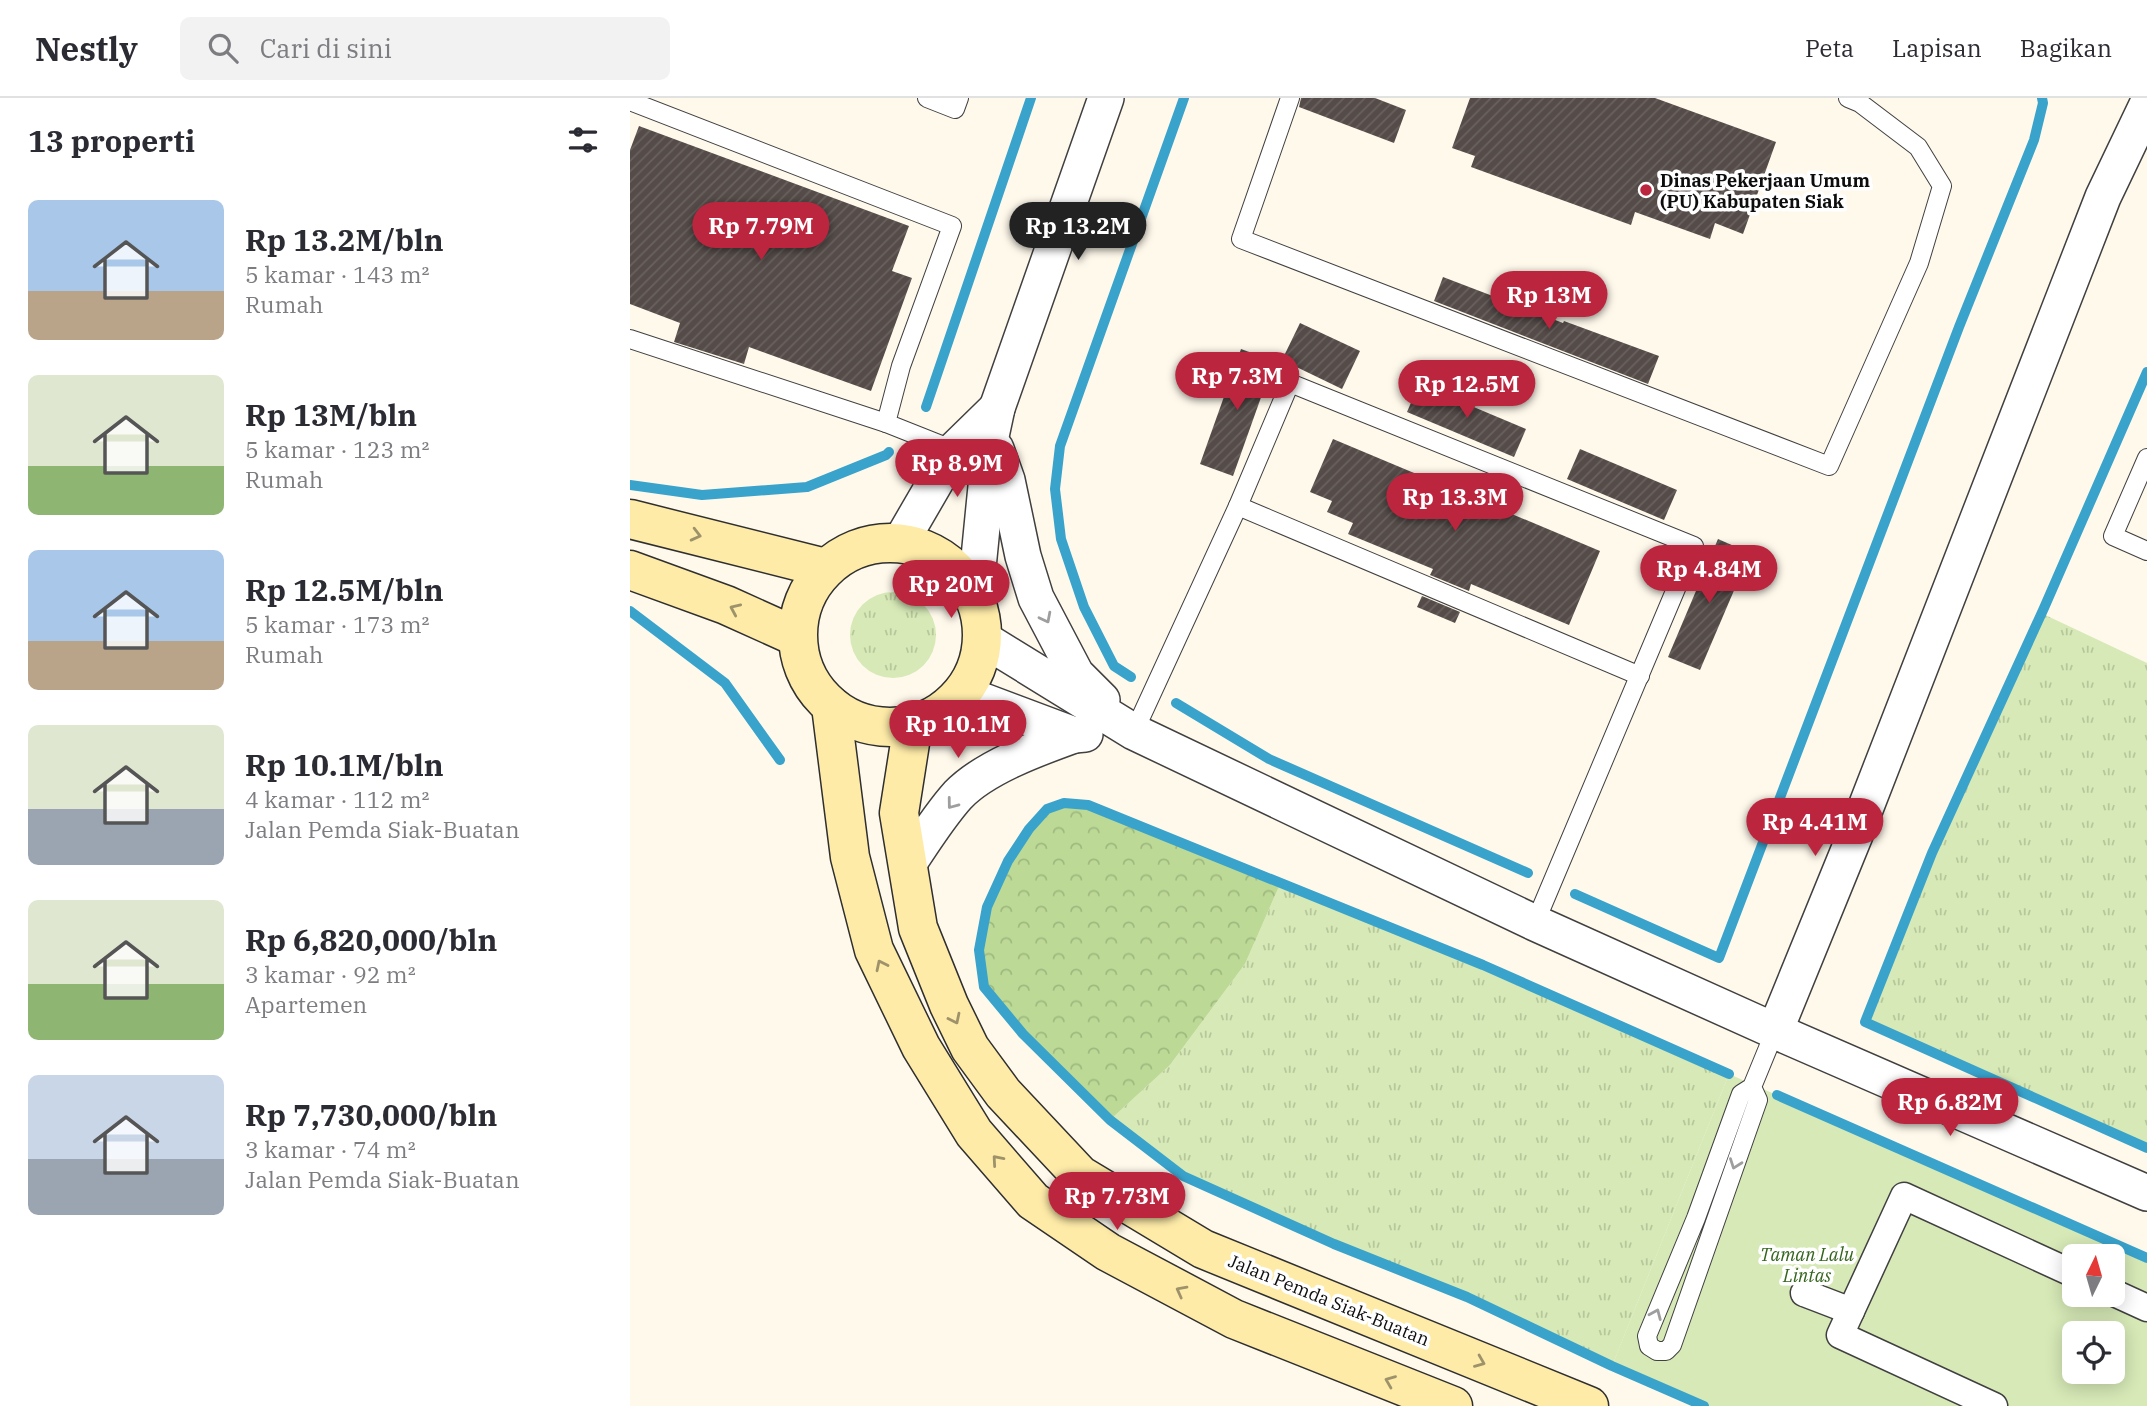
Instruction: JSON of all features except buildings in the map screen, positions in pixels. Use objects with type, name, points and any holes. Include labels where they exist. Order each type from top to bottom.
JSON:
[{"type":"main road","points":[[630,519],[825,568]]},
{"type":"main road","points":[[900,543],[924,549],[945,560],[962,577],[975,598],[982,618],[983,639],[976,668],[962,694],[940,712],[913,724],[891,727],[870,725],[849,718],[817,692],[806,675],[800,656],[797,637],[799,617],[813,583],[825,568],[841,556],[860,547],[900,543]]},
{"type":"main road","points":[[630,570],[726,605],[797,637]]},
{"type":"main road","points":[[831,706],[850,857],[874,950],[921,1047],[974,1133],[1033,1201],[1108,1252],[1234,1319],[1453,1406]]},
{"type":"main road","name":"Jalan Pemda Siak-Buatan","points":[[913,724],[899,813],[918,928],[949,1005],[970,1048],[1003,1093],[1080,1175],[1203,1249],[1589,1406]]},
{"type":"street","points":[[975,598],[994,422],[1106,98]]},
{"type":"street","points":[[1775,1031],[1855,835],[2103,197],[2147,105]]},
{"type":"street","points":[[900,543],[954,450],[994,422]]},
{"type":"street","points":[[994,422],[1023,556],[1036,598],[1076,674],[1134,732]]},
{"type":"street","points":[[983,639],[1134,732],[1535,923],[2147,1193]]},
{"type":"street","points":[[962,694],[1074,735]]},
{"type":"street","points":[[907,866],[959,794],[990,771],[1037,748],[1074,735],[1134,732]]},
{"type":"street","points":[[1994,1406],[1839,1335],[1904,1196],[2062,1268]]},
{"type":"street","points":[[1804,1293],[1851,1311]]},
{"type":"street","points":[[2125,1298],[2147,1308]]},
{"type":"lane","points":[[928,98],[955,108],[959,98]]},
{"type":"lane","points":[[1290,98],[1241,239],[1829,466],[1919,262],[1942,186],[1918,147],[1857,100]]},
{"type":"lane","points":[[630,101],[952,226],[901,366],[886,423]]},
{"type":"lane","points":[[630,339],[886,423],[954,450]]},
{"type":"lane","points":[[1134,732],[1238,506],[1290,383],[1694,546],[1535,923]]},
{"type":"lane","points":[[2147,458],[2112,536],[2147,551]]},
{"type":"lane","points":[[1238,506],[1640,676]]},
{"type":"lane","points":[[1752,1087],[1758,1100],[1672,1345],[1666,1351],[1657,1351],[1649,1346],[1647,1336],[1696,1218],[1741,1094],[1752,1087],[1775,1031]]},
{"type":"green space","points":[[893,592],[917,599],[929,611],[936,635],[929,659],[917,671],[893,678],[869,671],[857,659],[850,635],[857,611],[869,599]]},
{"type":"green space","points":[[2041,613],[2147,663],[2147,1148],[1865,1022],[1932,853]]},
{"type":"green space","points":[[1064,803],[1088,805],[1281,882],[1245,964],[1170,1065],[1110,1120],[1023,1034],[984,987],[979,950],[987,907],[1008,861],[1029,829],[1047,809]]},
{"type":"green space","points":[[1281,882],[1483,965],[1729,1074],[1612,1366],[1467,1297],[1334,1244],[1183,1176],[1110,1120],[1170,1065],[1245,964]]},
{"type":"green space","name":"Taman Lalu Lintas","points":[[1729,1074],[2115,1244],[2062,1244],[2062,1307],[2125,1307],[2125,1248],[2147,1258],[2147,1406],[1704,1406],[1612,1366]]},
{"type":"waterway","points":[[926,407],[1031,98]]},
{"type":"waterway","points":[[1131,677],[1114,666],[1084,607],[1061,539],[1055,489],[1060,446],[1184,98]]},
{"type":"waterway","points":[[1575,894],[1719,958],[1959,327],[2034,140],[2042,98]]},
{"type":"waterway","points":[[2147,372],[2044,608],[1932,853],[1865,1022],[2147,1148]]},
{"type":"waterway","points":[[630,485],[702,495],[807,487],[889,452]]},
{"type":"waterway","points":[[630,611],[725,683],[780,760]]},
{"type":"waterway","points":[[1176,703],[1269,759],[1528,873]]},
{"type":"waterway","points":[[1704,1406],[1612,1366],[1467,1297],[1334,1244],[1183,1176],[1110,1120],[1023,1034],[984,987],[979,950],[987,907],[1008,861],[1029,829],[1047,809],[1064,803],[1088,805],[1483,965],[1729,1074]]},
{"type":"waterway","points":[[1777,1095],[2147,1258]]},
{"type":"place","name":"Dinas Pekerjaan Umum (PU) Kabupaten Siak","points":[[1646,190]]}]
